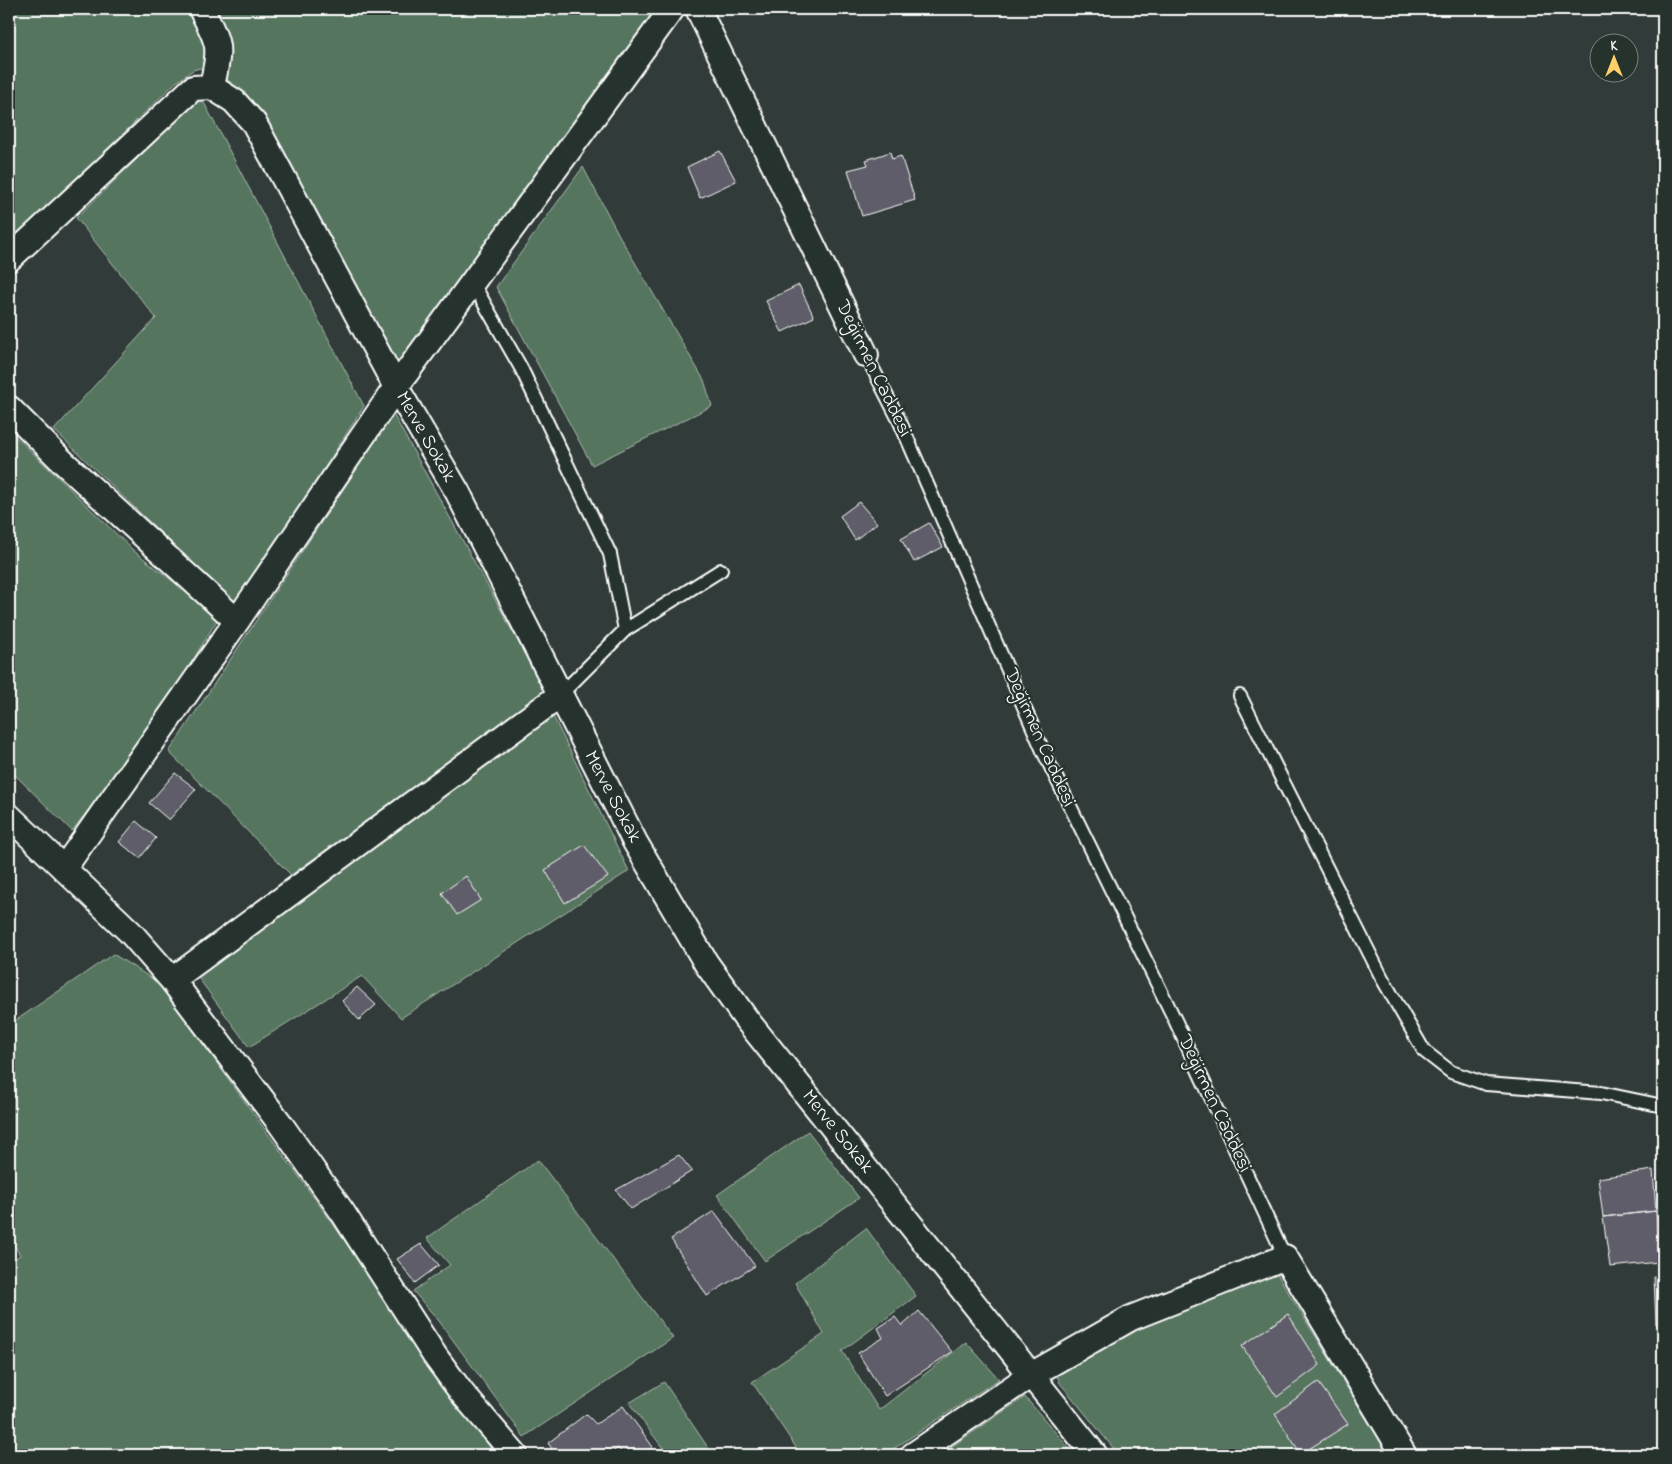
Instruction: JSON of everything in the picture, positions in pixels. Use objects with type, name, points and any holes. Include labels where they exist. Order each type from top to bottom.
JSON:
[{"type":"street","points":[[9,259],[193,88],[212,87],[219,53],[217,37],[201,9]]},
{"type":"street","points":[[65,868],[238,621],[396,387],[672,9]]},
{"type":"street","name":"Değirmen Caddesi","points":[[698,9],[866,355]]},
{"type":"street","name":"Merve Sokak","points":[[212,87],[234,102],[254,123],[396,387],[458,493],[559,696],[635,842],[706,963],[746,1018],[1095,1455]]},
{"type":"street","points":[[9,408],[63,462],[238,621]]},
{"type":"street","points":[[172,980],[559,696]]},
{"type":"street","points":[[9,816],[130,932],[172,980],[279,1122],[343,1213],[435,1356],[462,1393],[514,1455]]},
{"type":"street","points":[[913,1455],[1031,1375],[1131,1318],[1285,1257]]},
{"type":"street","name":"Değirmen Caddesi","points":[[1285,1257],[1404,1455]]},
{"type":"lane","points":[[472,282],[521,368],[610,554],[625,630]]},
{"type":"lane","name":"Değirmen Caddesi","points":[[866,355],[904,430],[1044,753],[1175,1020],[1285,1257]]},
{"type":"lane","points":[[559,696],[625,630],[721,570]]},
{"type":"lane","points":[[1240,696],[1382,978],[1424,1051],[1451,1072],[1486,1084],[1601,1093],[1663,1106]]},
{"type":"green space","points":[[9,9],[661,9],[395,367],[262,119],[233,85],[215,72],[205,68],[196,69],[176,82],[9,245]]},
{"type":"green space","points":[[201,97],[364,406],[237,606],[54,430],[156,318],[76,218]]},
{"type":"green space","points":[[583,167],[620,237],[704,380],[712,406],[592,465],[496,287]]},
{"type":"green space","points":[[393,414],[546,692],[291,875],[169,752]]},
{"type":"green space","points":[[9,430],[134,551],[219,617],[149,732],[72,831],[9,769]]},
{"type":"green space","points":[[552,714],[629,871],[401,1018],[362,976],[249,1047],[197,976]]},
{"type":"green space","points":[[113,954],[159,983],[318,1203],[491,1448],[481,1455],[9,1455],[9,1263],[20,1255],[9,1237],[9,1025]]},
{"type":"green space","points":[[808,1131],[859,1198],[765,1261],[717,1195]]},
{"type":"green space","points":[[538,1160],[673,1338],[524,1437],[439,1321],[413,1291],[450,1265],[427,1238]]},
{"type":"green space","points":[[866,1228],[916,1296],[842,1351],[879,1410],[966,1342],[999,1379],[884,1455],[801,1455],[752,1382],[824,1334],[795,1283]]},
{"type":"green space","points":[[1277,1274],[1389,1455],[1119,1455],[1060,1383],[1056,1373],[1095,1346]]},
{"type":"green space","points":[[664,1382],[713,1455],[659,1455],[665,1451],[629,1403]]},
{"type":"green space","points":[[1025,1397],[1075,1455],[939,1455]]},
{"type":"building","points":[[720,151],[736,181],[700,198],[687,167]]},
{"type":"building","points":[[890,152],[892,159],[901,156],[915,200],[862,216],[848,170],[868,165],[866,160]]},
{"type":"building","points":[[799,285],[814,317],[782,332],[766,301]]},
{"type":"building","points":[[859,502],[877,523],[855,540],[840,516]]},
{"type":"building","points":[[929,523],[943,547],[914,562],[901,539]]},
{"type":"building","points":[[175,773],[196,789],[169,820],[149,803]]},
{"type":"building","points":[[136,821],[156,838],[140,858],[119,842]]},
{"type":"building","points":[[584,845],[608,877],[565,903],[545,870]]},
{"type":"building","points":[[466,876],[481,900],[457,915],[442,893]]},
{"type":"building","points":[[357,987],[376,1005],[359,1020],[342,1001]]},
{"type":"building","points":[[679,1155],[692,1171],[631,1209],[616,1190]]},
{"type":"building","points":[[1653,1170],[1656,1211],[1603,1217],[1598,1178]]},
{"type":"building","points":[[714,1211],[755,1266],[707,1296],[671,1239]]},
{"type":"building","points":[[1656,1211],[1659,1262],[1610,1267],[1603,1217]]},
{"type":"building","points":[[421,1244],[439,1265],[415,1283],[397,1259]]},
{"type":"building","points":[[1663,1276],[1663,1323],[1656,1324],[1654,1277]]},
{"type":"building","points":[[919,1311],[952,1352],[885,1396],[858,1353],[883,1338],[878,1328],[895,1317],[902,1326]]},
{"type":"building","points":[[1288,1314],[1320,1365],[1277,1397],[1242,1346]]},
{"type":"building","points":[[1318,1382],[1348,1424],[1301,1454],[1275,1414]]},
{"type":"building","points":[[623,1406],[653,1447],[643,1455],[623,1455],[618,1448],[608,1455],[556,1455],[548,1443],[586,1414],[596,1424]]}]
